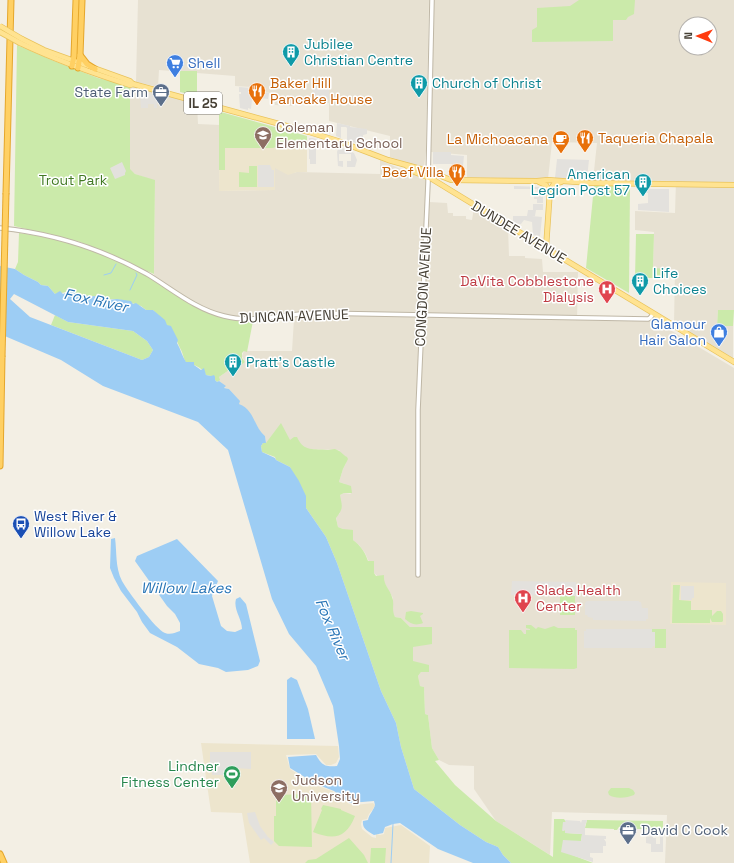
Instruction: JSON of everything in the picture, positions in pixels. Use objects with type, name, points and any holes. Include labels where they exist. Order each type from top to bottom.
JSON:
[{"type":"highway","points":[[0,466],[11,0]]},
{"type":"highway","points":[[76,0],[76,64]]},
{"type":"highway","points":[[76,64],[80,55],[82,0]]},
{"type":"highway","points":[[80,55],[86,64],[95,69]]},
{"type":"highway","points":[[0,854],[4,863]]},
{"type":"main road","name":"DUNDEE AVENUE","points":[[0,26],[21,41]]},
{"type":"main road","name":"DUNDEE AVENUE","points":[[0,32],[130,85],[133,84],[316,135],[408,167],[428,171]]},
{"type":"main road","name":"DUNDEE AVENUE","points":[[76,64],[130,81],[133,84]]},
{"type":"main road","name":"DUNDEE AVENUE","points":[[408,167],[412,171],[428,178],[536,242],[734,362]]},
{"type":"main road","name":"IL 25","points":[[428,171],[451,180],[550,180],[562,182],[734,185]]},
{"type":"main road","points":[[428,178],[451,180]]},
{"type":"main road","points":[[537,181],[545,184],[550,193]]},
{"type":"main road","points":[[546,248],[550,193],[553,185],[562,182]]},
{"type":"main road","points":[[536,242],[546,238]]},
{"type":"street","name":"CONGDON AVENUE","points":[[418,575],[417,432],[428,178],[432,0]]},
{"type":"street","name":"DUNCAN AVENUE","points":[[0,228],[42,235],[66,241],[108,256],[146,274],[201,308],[227,317],[258,319],[304,313],[648,319],[654,314]]},
{"type":"shaded area","points":[[138,0],[429,0],[426,151],[424,167],[390,157],[390,136],[329,121],[329,103],[293,103],[293,106],[275,105],[275,93],[253,92],[252,87],[235,86],[235,76],[159,70],[158,87],[136,82]]},
{"type":"shaded area","points":[[433,0],[734,0],[734,310],[718,310],[717,325],[733,326],[733,359],[674,324],[675,269],[653,269],[654,232],[635,230],[635,211],[675,213],[676,181],[593,180],[597,143],[552,142],[548,179],[467,177],[467,155],[431,152]]},
{"type":"shaded area","points":[[130,86],[197,104],[198,124],[220,125],[219,191],[274,190],[274,167],[288,174],[297,172],[380,174],[380,160],[430,182],[429,202],[447,203],[448,213],[453,213],[453,216],[466,216],[466,219],[472,220],[474,208],[508,228],[509,256],[525,256],[525,258],[542,259],[543,272],[578,272],[577,320],[655,321],[734,368],[734,863],[665,863],[667,815],[552,812],[550,855],[496,821],[474,789],[474,766],[449,765],[439,760],[432,748],[428,715],[425,714],[424,687],[420,686],[418,676],[421,672],[420,664],[413,662],[413,647],[432,627],[410,627],[401,618],[395,617],[392,612],[393,598],[383,581],[374,573],[365,553],[359,545],[343,529],[338,527],[336,517],[340,513],[340,495],[344,493],[351,494],[345,484],[339,482],[346,463],[342,455],[339,450],[305,449],[298,441],[290,440],[266,443],[265,436],[261,433],[254,421],[239,404],[238,399],[229,389],[224,388],[226,387],[219,381],[219,377],[232,368],[245,362],[242,356],[244,351],[292,351],[294,319],[247,320],[220,317],[197,307],[154,280],[155,181],[135,174],[130,170]]},
{"type":"shaded area","points":[[239,87],[252,88],[252,96],[253,93],[269,93],[268,99],[252,99],[251,109],[248,108],[248,110],[240,108],[239,94],[241,94],[241,92],[239,92]]},
{"type":"shaded area","points":[[313,88],[329,88],[329,100],[313,100]]},
{"type":"shaded area","points":[[142,92],[157,96],[157,108],[154,108],[154,104],[148,104],[148,108],[141,108],[140,96],[142,96]]},
{"type":"shaded area","name":"Coleman Elementary School","points":[[220,114],[307,138],[307,172],[297,172],[288,175],[275,168],[275,190],[219,191]]},
{"type":"shaded area","points":[[337,123],[350,127],[367,129],[367,134],[363,135],[363,145],[347,140],[346,127],[341,127],[341,138],[336,136]]},
{"type":"shaded area","points":[[309,138],[319,140],[319,143],[316,143],[316,164],[310,164]]},
{"type":"shaded area","points":[[340,147],[354,153],[357,160],[355,167],[347,167],[347,161],[351,161],[351,154],[339,154],[339,161],[343,161],[343,167],[338,166],[337,152]]},
{"type":"shaded area","points":[[433,152],[451,152],[451,155],[464,156],[463,166],[452,166],[452,164],[433,164]]},
{"type":"shaded area","points":[[557,159],[589,160],[587,178],[555,178]]},
{"type":"shaded area","points":[[122,162],[126,171],[125,175],[115,179],[110,168]]},
{"type":"shaded area","points":[[258,165],[270,165],[272,170],[274,170],[274,187],[258,187]]},
{"type":"shaded area","points":[[514,186],[541,187],[541,189],[543,189],[543,203],[537,203],[537,199],[534,199],[534,193],[537,193],[537,189],[514,189]]},
{"type":"shaded area","points":[[646,189],[669,189],[669,212],[638,210],[638,204],[648,203],[648,193],[646,193]]},
{"type":"shaded area","points":[[533,204],[543,204],[543,210],[536,210],[535,216],[532,216],[542,217],[540,236],[533,235],[532,222],[524,220],[521,224],[513,223],[513,216],[527,216],[528,210],[533,210]]},
{"type":"shaded area","points":[[512,581],[576,582],[576,596],[511,595]]},
{"type":"shaded area","points":[[671,582],[726,583],[726,625],[670,624]]},
{"type":"shaded area","points":[[681,586],[694,586],[694,598],[692,598],[692,600],[681,600]]},
{"type":"shaded area","points":[[587,601],[639,601],[641,602],[642,608],[648,608],[648,619],[646,619],[646,621],[593,620],[593,618],[585,615],[585,603]]},
{"type":"shaded area","points":[[586,629],[652,629],[652,632],[655,632],[655,646],[652,648],[584,648],[584,631],[586,631]]},
{"type":"shaded area","name":"Judson University","points":[[201,743],[338,746],[339,757],[336,763],[326,765],[316,754],[286,755],[290,769],[315,785],[332,791],[349,804],[355,805],[373,803],[375,805],[367,819],[362,820],[362,829],[372,837],[376,838],[376,834],[384,834],[385,828],[401,825],[430,846],[429,863],[250,863],[242,813],[211,812]]},
{"type":"shaded area","points":[[210,752],[251,752],[251,769],[235,768],[235,775],[212,775],[212,771],[210,771]]},
{"type":"shaded area","points":[[255,812],[260,826],[268,837],[274,842],[271,845],[264,838],[261,840],[249,823],[247,813]]},
{"type":"shaded area","points":[[565,820],[580,821],[581,823],[582,820],[587,820],[585,835],[606,836],[606,839],[604,839],[606,846],[603,846],[603,853],[590,853],[590,857],[593,858],[593,862],[561,852],[563,840],[581,841],[582,834],[565,833],[565,830],[562,831],[563,822],[566,822]]},
{"type":"shaded area","points":[[660,835],[663,835],[663,852],[651,852],[651,844],[646,843],[646,837],[653,836],[653,838],[656,838],[656,844],[660,844]]},
{"type":"green space","points":[[579,0],[635,0],[634,14],[626,20],[613,20],[613,41],[532,42],[532,30],[537,27],[537,8],[570,6]]},
{"type":"green space","name":"Trout Park","points":[[17,45],[98,78],[130,86],[130,169],[135,174],[155,180],[154,274],[80,242],[14,226]]},
{"type":"green space","points":[[180,71],[197,71],[197,96],[180,92]]},
{"type":"green space","points":[[221,112],[307,136],[307,148],[225,148],[225,170],[219,170],[219,115]]},
{"type":"green space","points":[[249,166],[257,166],[257,187],[239,187],[239,172],[249,173]]},
{"type":"green space","points":[[594,186],[630,186],[629,293],[586,268]]},
{"type":"green space","points":[[19,233],[50,238],[95,252],[138,271],[188,303],[209,313],[228,319],[253,321],[247,352],[244,351],[242,353],[242,358],[245,362],[232,368],[219,377],[220,380],[217,382],[211,376],[206,375],[201,369],[194,365],[193,362],[186,363],[175,337],[153,310],[146,310],[141,306],[122,300],[108,300],[71,292],[55,294],[48,286],[41,285],[15,269],[18,262]]},
{"type":"green space","points":[[636,234],[654,234],[653,268],[669,269],[669,277],[653,276],[653,278],[635,278]]},
{"type":"green space","points":[[718,310],[734,310],[733,326],[717,326]]},
{"type":"green space","points":[[55,315],[68,322],[133,331],[147,341],[153,350],[149,357],[142,360],[51,325]]},
{"type":"green space","points":[[281,423],[290,440],[297,437],[306,448],[328,450],[335,449],[347,457],[348,459],[339,482],[351,486],[352,493],[344,493],[340,495],[342,507],[336,518],[338,527],[353,530],[353,540],[362,549],[368,561],[374,561],[374,573],[376,576],[384,575],[385,582],[393,600],[393,611],[395,617],[401,618],[410,627],[432,627],[432,644],[413,647],[413,661],[429,665],[429,672],[421,672],[418,676],[420,686],[424,687],[425,714],[428,715],[432,748],[439,760],[435,761],[455,785],[496,821],[553,857],[554,819],[564,819],[566,822],[563,831],[565,830],[566,833],[582,834],[581,842],[573,841],[562,851],[593,863],[511,863],[498,847],[486,842],[460,825],[414,789],[401,747],[396,723],[381,691],[337,563],[326,537],[306,508],[306,502],[290,467],[276,460],[275,457],[262,452],[261,446],[263,443],[266,443]]},
{"type":"green space","points":[[673,585],[680,585],[679,600],[691,601],[691,610],[712,610],[712,616],[717,611],[721,611],[723,614],[723,621],[712,622],[710,618],[710,623],[672,623]]},
{"type":"green space","points":[[560,596],[575,596],[575,615],[560,615]]},
{"type":"green space","points":[[411,611],[423,613],[420,616],[423,623],[413,624],[405,619],[406,612]]},
{"type":"green space","points":[[526,625],[531,625],[536,629],[538,627],[545,629],[554,626],[558,628],[575,628],[575,630],[577,630],[577,668],[509,668],[509,630],[521,630],[524,634],[526,634],[526,630],[530,629],[526,628]]},
{"type":"green space","points":[[652,629],[666,629],[666,648],[655,648],[655,633],[652,632]]},
{"type":"green space","points":[[611,788],[629,788],[635,793],[634,795],[628,797],[614,797],[609,795],[608,792]]},
{"type":"green space","points":[[311,794],[312,847],[279,846],[274,841],[276,795]]},
{"type":"green space","points":[[323,805],[341,809],[355,816],[347,829],[338,836],[333,837],[320,835],[313,832]]},
{"type":"green space","points":[[587,820],[663,821],[663,834],[652,835],[652,829],[627,829],[627,831],[625,831],[622,827],[619,827],[617,830],[585,828]]},
{"type":"green space","points":[[349,838],[364,855],[368,863],[305,863],[308,860],[316,859]]},
{"type":"green space","points":[[371,848],[386,848],[385,863],[370,863]]},
{"type":"water","name":"Fox River","points":[[0,266],[15,269],[41,285],[48,286],[55,294],[60,291],[63,294],[72,292],[81,296],[84,294],[108,300],[117,299],[131,301],[133,304],[136,303],[146,310],[153,310],[165,320],[167,325],[171,326],[186,362],[194,362],[194,365],[201,370],[204,368],[206,375],[214,375],[217,382],[219,381],[226,386],[224,388],[229,389],[240,401],[239,404],[248,410],[258,428],[265,436],[266,443],[263,443],[261,446],[262,452],[290,467],[299,481],[306,496],[306,508],[326,537],[337,563],[381,691],[396,723],[401,747],[414,789],[460,825],[486,842],[498,847],[511,863],[473,863],[438,849],[400,823],[385,827],[383,833],[374,835],[366,830],[363,826],[363,821],[368,820],[374,809],[374,801],[350,803],[334,791],[316,784],[290,768],[288,757],[316,755],[320,762],[325,765],[337,766],[340,759],[333,706],[316,666],[289,634],[272,599],[228,450],[198,422],[103,386],[61,360],[0,334]],"holes":[[[14,294],[68,322],[133,331],[147,341],[153,350],[149,357],[142,360],[30,317],[10,299]]]},
{"type":"water","name":"Willow Lakes","points":[[115,538],[117,565],[122,581],[135,601],[155,625],[165,633],[169,634],[180,631],[180,623],[175,614],[167,606],[135,561],[137,556],[177,539],[218,581],[212,596],[221,626],[227,631],[235,632],[242,629],[235,603],[236,599],[240,597],[246,604],[260,661],[258,666],[248,670],[226,672],[218,668],[199,664],[177,647],[150,633],[137,612],[121,591],[110,568],[111,539]]},
{"type":"water","points":[[291,677],[297,680],[308,709],[315,739],[287,739],[287,680]]},
{"type":"waterway","points":[[104,275],[111,273],[116,264]]},
{"type":"waterway","points":[[130,290],[137,275],[136,273]]},
{"type":"waterway","points":[[391,863],[393,824]]},
{"type":"place","name":"Jubilee Christian Centre","points":[[291,67]]},
{"type":"place","name":"Shell","points":[[175,78]]},
{"type":"place","name":"Church of Christ","points":[[419,98]]},
{"type":"place","name":"Baker Hill Pancake House","points":[[257,106]]},
{"type":"place","name":"State Farm","points":[[161,107]]},
{"type":"place","name":"Coleman Elementary School","points":[[263,150]]},
{"type":"place","name":"Taqueria Chapala","points":[[585,153]]},
{"type":"place","name":"La Michoacana","points":[[561,154]]},
{"type":"place","name":"Beef Villa","points":[[457,187]]},
{"type":"place","name":"American Legion Post 57","points":[[643,197]]},
{"type":"place","name":"Life Choices","points":[[640,296]]},
{"type":"place","name":"DaVita Cobblestone Dialysis","points":[[607,304]]},
{"type":"place","name":"Glamour Hair Salon","points":[[719,347]]},
{"type":"place","name":"Pratt's Castle","points":[[233,377]]},
{"type":"place","name":"West River & Willow Lake","points":[[21,539]]},
{"type":"place","name":"Slade Health Center","points":[[523,613]]},
{"type":"place","name":"Lindner Fitness Center","points":[[232,789]]},
{"type":"place","name":"Judson University","points":[[279,803]]},
{"type":"place","name":"David C Cook","points":[[628,845]]}]
